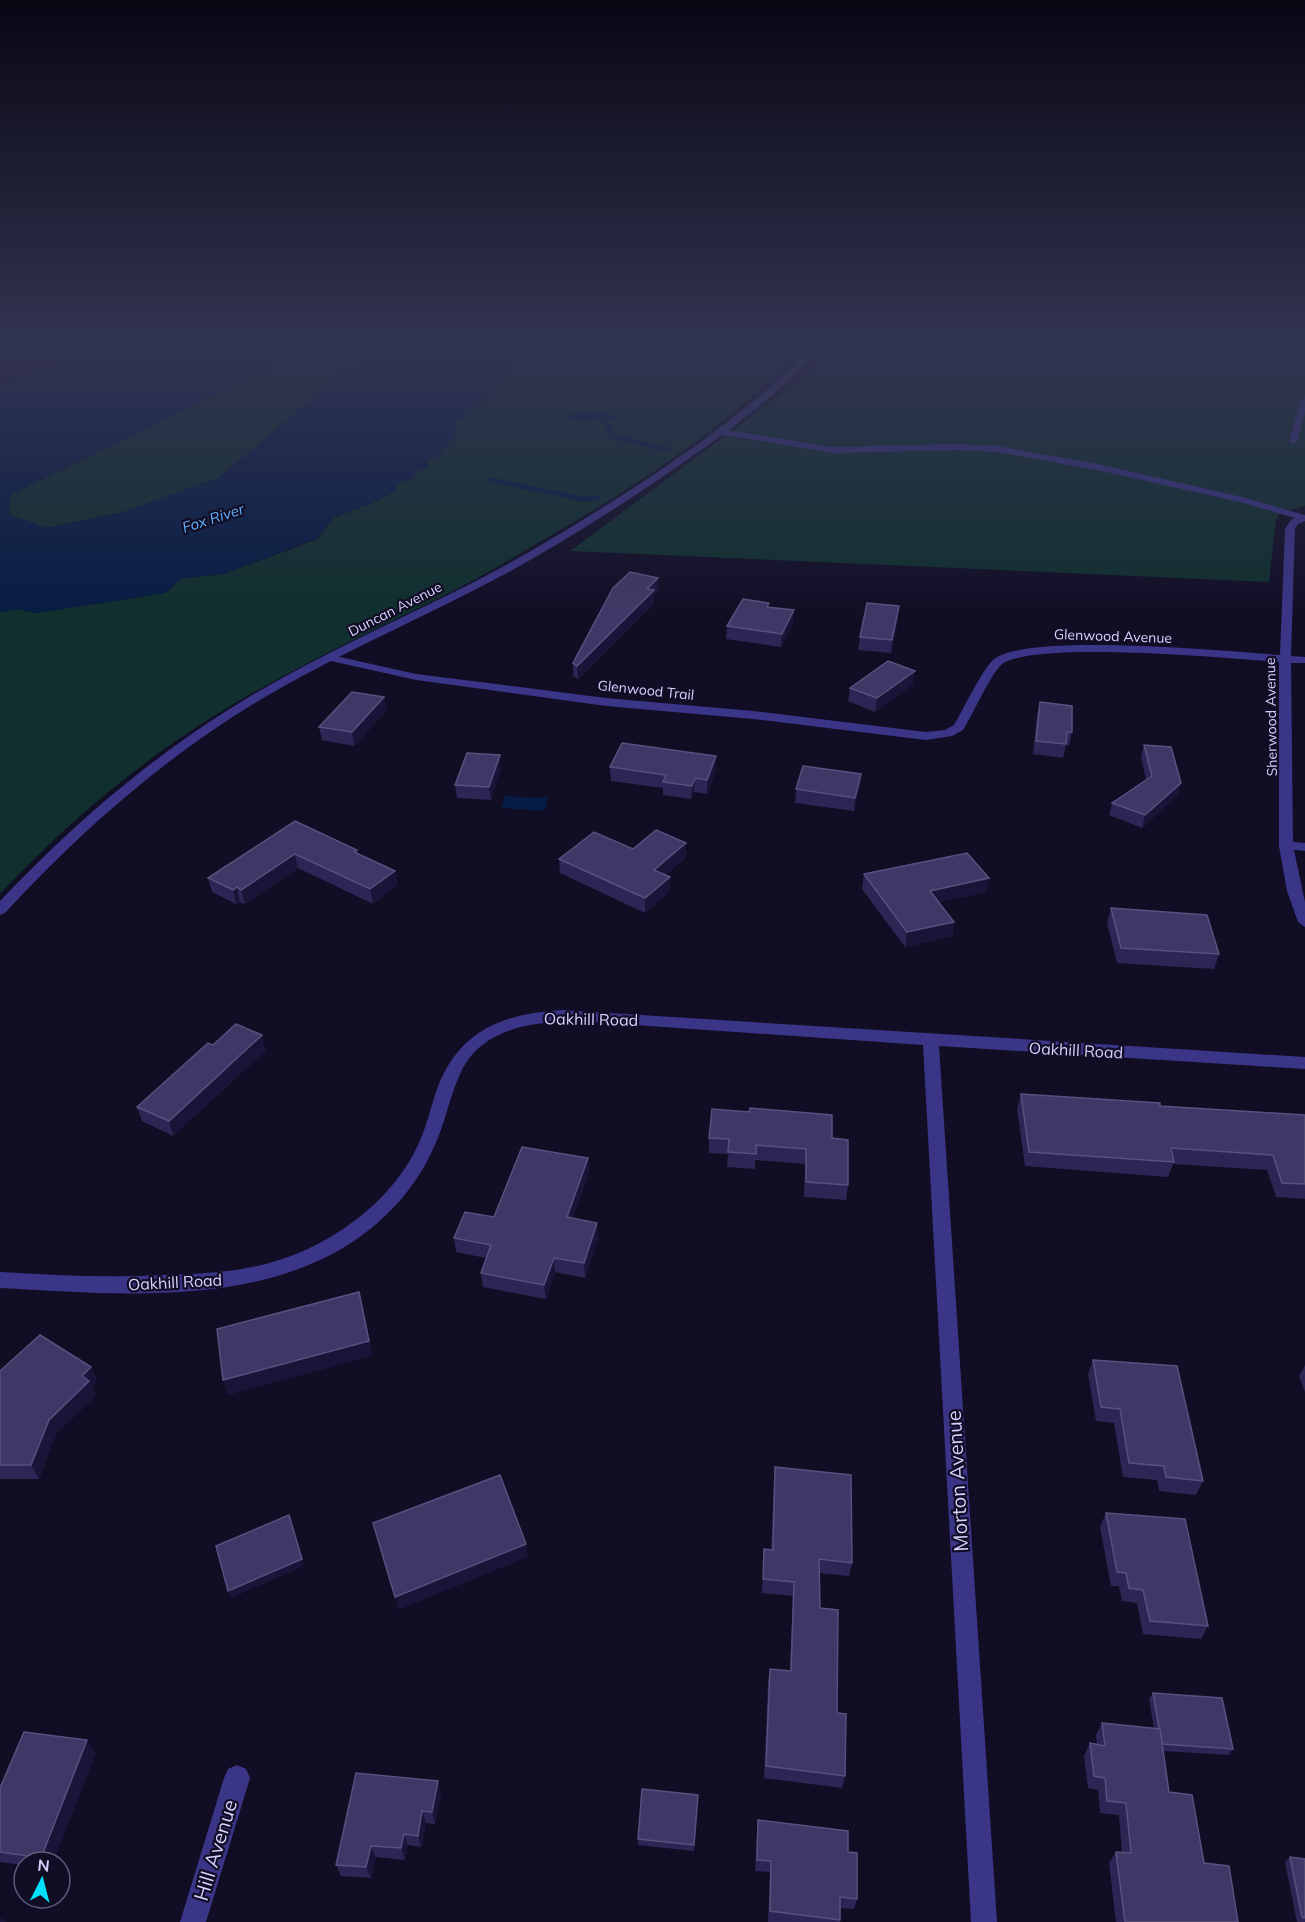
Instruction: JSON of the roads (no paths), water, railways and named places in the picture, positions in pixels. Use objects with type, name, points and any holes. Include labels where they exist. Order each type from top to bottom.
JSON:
[{"type":"street","name":"Duncan Avenue","points":[[0,910],[62,845],[144,774],[225,717],[273,688],[478,584],[583,526],[713,438]]},
{"type":"street","points":[[756,438],[833,450],[874,451],[947,447],[998,449],[1102,468],[1242,500],[1305,518]]},
{"type":"street","name":"Sherwood Avenue","points":[[1305,518],[1294,522],[1290,529],[1285,659],[1286,846],[1294,891],[1305,922]]},
{"type":"street","name":"Glenwood Avenue","points":[[959,727],[997,662],[1003,657],[1022,653],[1084,648],[1305,660]]},
{"type":"street","name":"Glenwood Trail","points":[[331,658],[426,679],[606,702],[753,715],[900,735],[926,736],[948,733],[959,727]]},
{"type":"street","points":[[1286,846],[1305,847]]},
{"type":"street","name":"Oakhill Road","points":[[0,1280],[124,1285],[238,1279],[285,1266],[328,1247],[374,1215],[394,1196],[412,1172],[425,1148],[440,1101],[460,1058],[483,1036],[517,1022],[536,1018],[577,1016],[931,1041],[1305,1063]]},
{"type":"street","name":"Morton Avenue","points":[[931,1041],[984,1922]]},
{"type":"street","name":"Hill Avenue","points":[[193,1922],[237,1778]]},
{"type":"water","name":"Fox River","points":[[0,438],[127,438],[10,495],[9,514],[46,528],[120,513],[220,477],[266,438],[453,438],[436,457],[427,462],[428,467],[416,472],[414,478],[397,483],[396,491],[333,518],[317,538],[224,574],[182,578],[165,593],[36,613],[19,609],[0,612]]},
{"type":"water","points":[[505,796],[548,798],[544,811],[501,808]]},
{"type":"waterway","points":[[620,438],[668,450]]},
{"type":"waterway","points":[[491,480],[583,499],[597,498]]}]
